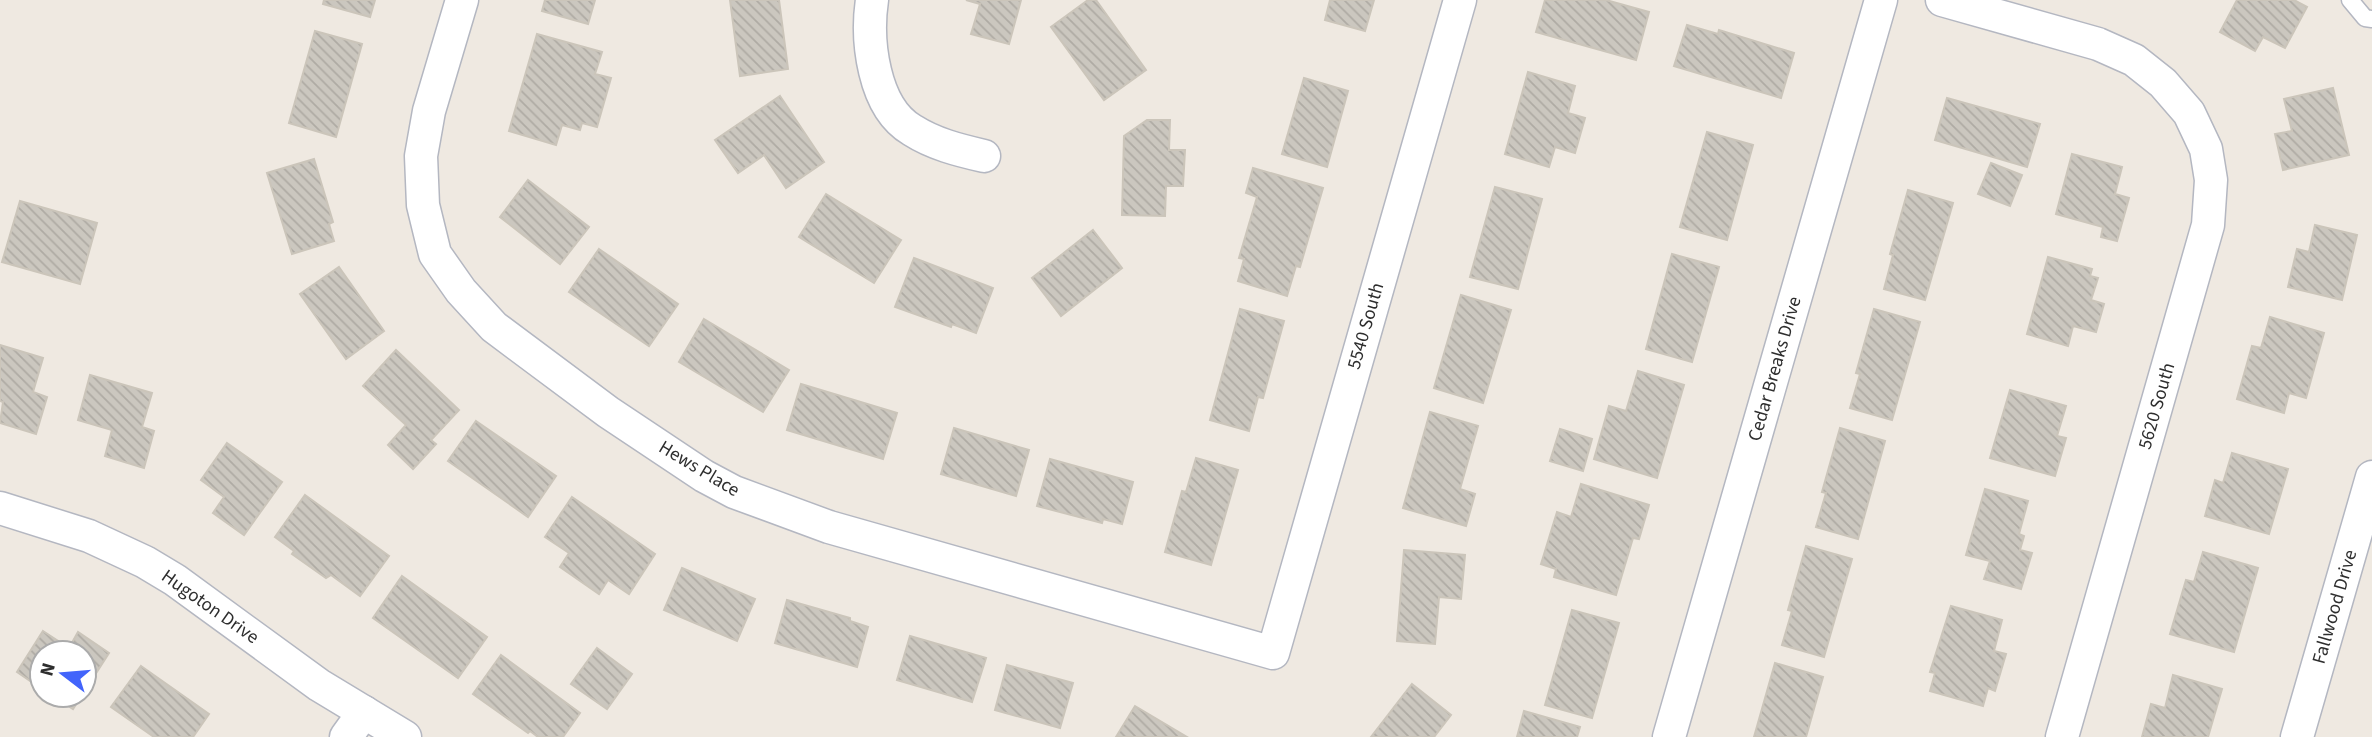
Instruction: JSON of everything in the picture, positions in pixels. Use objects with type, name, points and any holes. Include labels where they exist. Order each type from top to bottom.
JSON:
[{"type":"street","name":"Hews Place","points":[[462,0],[429,111],[421,156],[423,205],[435,254],[461,291],[494,327],[608,412],[704,476],[734,492],[829,527],[1273,653]]},
{"type":"street","points":[[872,0],[869,23],[874,69],[887,104],[909,128],[945,146],[984,156]]},
{"type":"street","name":"5540 South","points":[[1273,653],[1460,0]]},
{"type":"street","name":"Cedar Breaks Drive","points":[[1669,737],[1881,0]]},
{"type":"street","name":"5620 South","points":[[1942,0],[2098,44],[2134,60],[2163,83],[2189,113],[2206,149],[2211,180],[2208,225],[2062,737]]},
{"type":"street","name":"Fallwood Drive","points":[[2297,737],[2372,477]]},
{"type":"street","name":"Hugoton Drive","points":[[0,508],[89,536],[145,562],[175,580],[319,685],[405,737]]},
{"type":"street","points":[[346,737],[363,712]]},
{"type":"lane","points":[[2350,0],[2365,18],[2372,19]]},
{"type":"building","points":[[324,0],[375,0],[370,17],[323,4]]},
{"type":"building","points":[[545,0],[595,0],[588,24],[542,11]]},
{"type":"building","points":[[730,0],[779,0],[788,69],[740,76]]},
{"type":"building","points":[[966,0],[1021,0],[1009,44],[971,34],[980,4]]},
{"type":"building","points":[[1088,0],[1096,0],[1146,70],[1104,100],[1051,27]]},
{"type":"building","points":[[1330,0],[1374,0],[1365,31],[1325,20]]},
{"type":"building","points":[[1545,0],[1606,0],[1649,12],[1636,60],[1536,32]]},
{"type":"building","points":[[2237,0],[2294,0],[2307,7],[2285,48],[2263,37],[2255,51],[2220,32]]},
{"type":"building","points":[[1687,25],[1718,34],[1719,30],[1794,53],[1781,98],[1674,66]]},
{"type":"building","points":[[315,31],[362,44],[336,137],[289,123]]},
{"type":"building","points":[[537,34],[602,52],[595,74],[611,78],[597,127],[582,123],[580,130],[562,125],[556,145],[509,131]]},
{"type":"building","points":[[1528,72],[1575,86],[1568,113],[1585,118],[1575,153],[1555,147],[1549,167],[1505,154]]},
{"type":"building","points":[[1304,78],[1348,91],[1327,167],[1282,154]]},
{"type":"building","points":[[2333,88],[2349,155],[2283,170],[2275,134],[2292,131],[2284,99]]},
{"type":"building","points":[[780,96],[824,162],[786,188],[764,155],[738,173],[715,140]]},
{"type":"building","points":[[1947,98],[2040,124],[2027,167],[1935,140]]},
{"type":"building","points":[[1147,120],[1170,120],[1169,150],[1185,150],[1183,186],[1166,186],[1165,216],[1122,215],[1124,136]]},
{"type":"building","points":[[1707,132],[1753,145],[1727,240],[1680,227]]},
{"type":"building","points":[[2072,154],[2122,167],[2115,194],[2129,198],[2117,241],[2101,237],[2103,227],[2056,214]]},
{"type":"building","points":[[314,159],[333,222],[329,224],[334,241],[292,254],[267,173]]},
{"type":"building","points":[[1991,163],[2022,175],[2010,206],[1978,194]]},
{"type":"building","points":[[1253,168],[1323,188],[1300,267],[1296,266],[1287,296],[1238,281],[1244,259],[1239,258],[1257,197],[1246,193]]},
{"type":"building","points":[[528,180],[589,227],[560,264],[500,217]]},
{"type":"building","points":[[1495,187],[1542,199],[1518,289],[1470,277]]},
{"type":"building","points":[[1908,190],[1953,203],[1925,300],[1884,289],[1893,255],[1890,254]]},
{"type":"building","points":[[826,194],[901,240],[874,283],[799,237]]},
{"type":"building","points":[[20,201],[97,223],[80,284],[2,262]]},
{"type":"building","points":[[2315,225],[2357,235],[2342,300],[2288,287],[2297,249],[2309,252]]},
{"type":"building","points":[[1093,230],[1122,268],[1061,316],[1032,278]]},
{"type":"building","points":[[599,249],[678,304],[649,346],[569,292]]},
{"type":"building","points":[[1672,254],[1719,267],[1692,362],[1646,349]]},
{"type":"building","points":[[2048,257],[2092,269],[2090,276],[2098,278],[2091,300],[2104,304],[2096,332],[2073,326],[2068,346],[2027,334]]},
{"type":"building","points":[[914,258],[993,288],[976,333],[895,307]]},
{"type":"building","points":[[339,267],[384,331],[346,359],[300,294]]},
{"type":"building","points":[[1461,295],[1511,310],[1483,403],[1434,388]]},
{"type":"building","points":[[1240,309],[1284,321],[1263,398],[1258,397],[1249,431],[1210,420]]},
{"type":"building","points":[[1874,309],[1920,322],[1892,420],[1850,408],[1860,374],[1856,373]]},
{"type":"building","points":[[2270,317],[2324,333],[2306,398],[2289,393],[2284,413],[2237,399],[2252,346],[2261,348]]},
{"type":"building","points":[[704,319],[789,370],[763,412],[679,362]]},
{"type":"building","points":[[0,345],[43,358],[33,392],[47,397],[36,434],[0,423],[3,402],[0,401]]},
{"type":"building","points":[[396,350],[459,410],[431,440],[436,444],[413,469],[388,445],[406,425],[363,386]]},
{"type":"building","points":[[1638,371],[1684,385],[1657,478],[1594,459],[1609,406],[1626,411]]},
{"type":"building","points":[[90,375],[152,393],[142,427],[154,431],[144,468],[105,456],[112,430],[78,420]]},
{"type":"building","points":[[801,384],[897,413],[883,459],[787,430]]},
{"type":"building","points":[[2010,390],[2066,406],[2057,436],[2066,438],[2055,476],[1990,458]]},
{"type":"building","points":[[1430,412],[1478,426],[1460,489],[1475,494],[1466,526],[1403,508]]},
{"type":"building","points":[[476,421],[556,476],[528,517],[448,461]]},
{"type":"building","points":[[954,428],[1029,450],[1016,496],[941,474]]},
{"type":"building","points":[[1840,428],[1885,441],[1858,539],[1816,527],[1826,493],[1822,492]]},
{"type":"building","points":[[1560,429],[1592,439],[1583,471],[1550,461]]},
{"type":"building","points":[[227,443],[282,482],[244,535],[213,513],[224,497],[201,480]]},
{"type":"building","points":[[2232,453],[2288,469],[2269,534],[2205,516],[2215,480],[2223,483]]},
{"type":"building","points":[[1196,458],[1238,470],[1211,565],[1165,552],[1182,491],[1186,492]]},
{"type":"building","points":[[1050,459],[1133,482],[1122,524],[1103,519],[1102,523],[1037,506]]},
{"type":"building","points":[[1581,484],[1649,505],[1639,539],[1633,538],[1616,595],[1554,577],[1556,569],[1541,564],[1557,512],[1571,517]]},
{"type":"building","points":[[1985,489],[2028,501],[2019,534],[2024,536],[2020,550],[2032,553],[2021,589],[1984,579],[1990,561],[1966,555]]},
{"type":"building","points":[[305,495],[389,556],[360,596],[331,575],[326,578],[292,554],[294,551],[275,537]]},
{"type":"building","points":[[572,497],[655,554],[629,594],[608,580],[599,594],[560,567],[569,553],[545,537]]},
{"type":"building","points":[[1806,546],[1852,559],[1824,657],[1782,645],[1792,611],[1788,610]]},
{"type":"building","points":[[1404,550],[1465,555],[1461,599],[1439,597],[1435,644],[1397,641]]},
{"type":"building","points":[[2203,552],[2258,568],[2234,652],[2170,634],[2186,580],[2194,582]]},
{"type":"building","points":[[682,568],[755,599],[737,641],[664,610]]},
{"type":"building","points":[[402,576],[487,637],[458,678],[373,618]]},
{"type":"building","points":[[787,600],[850,618],[850,621],[868,627],[857,667],[775,643]]},
{"type":"building","points":[[1951,606],[2002,620],[1994,651],[2006,654],[1995,691],[1988,688],[1983,706],[1930,691],[1935,673],[1930,672]]},
{"type":"building","points":[[1572,610],[1619,623],[1592,718],[1545,705]]},
{"type":"building","points":[[43,631],[55,639],[38,639]]},
{"type":"building","points":[[78,632],[88,639],[74,639]]},
{"type":"building","points":[[910,636],[986,658],[972,702],[897,680]]},
{"type":"building","points":[[98,646],[109,653],[98,670]]},
{"type":"building","points":[[597,648],[632,674],[607,709],[571,684]]},
{"type":"building","points":[[28,655],[28,679],[17,672]]},
{"type":"building","points":[[501,655],[580,713],[563,737],[538,737],[530,731],[528,733],[473,694]]},
{"type":"building","points":[[1775,663],[1823,677],[1806,737],[1754,737]]},
{"type":"building","points":[[1007,665],[1073,683],[1060,728],[995,710]]},
{"type":"building","points":[[141,666],[209,714],[193,737],[154,737],[111,707]]},
{"type":"building","points":[[2173,675],[2222,689],[2208,737],[2142,737],[2151,704],[2165,708]]},
{"type":"building","points":[[1412,684],[1451,715],[1434,737],[1371,737]]},
{"type":"building","points":[[1135,706],[1187,737],[1116,737]]},
{"type":"building","points":[[1524,711],[1580,727],[1577,737],[1517,737]]}]
